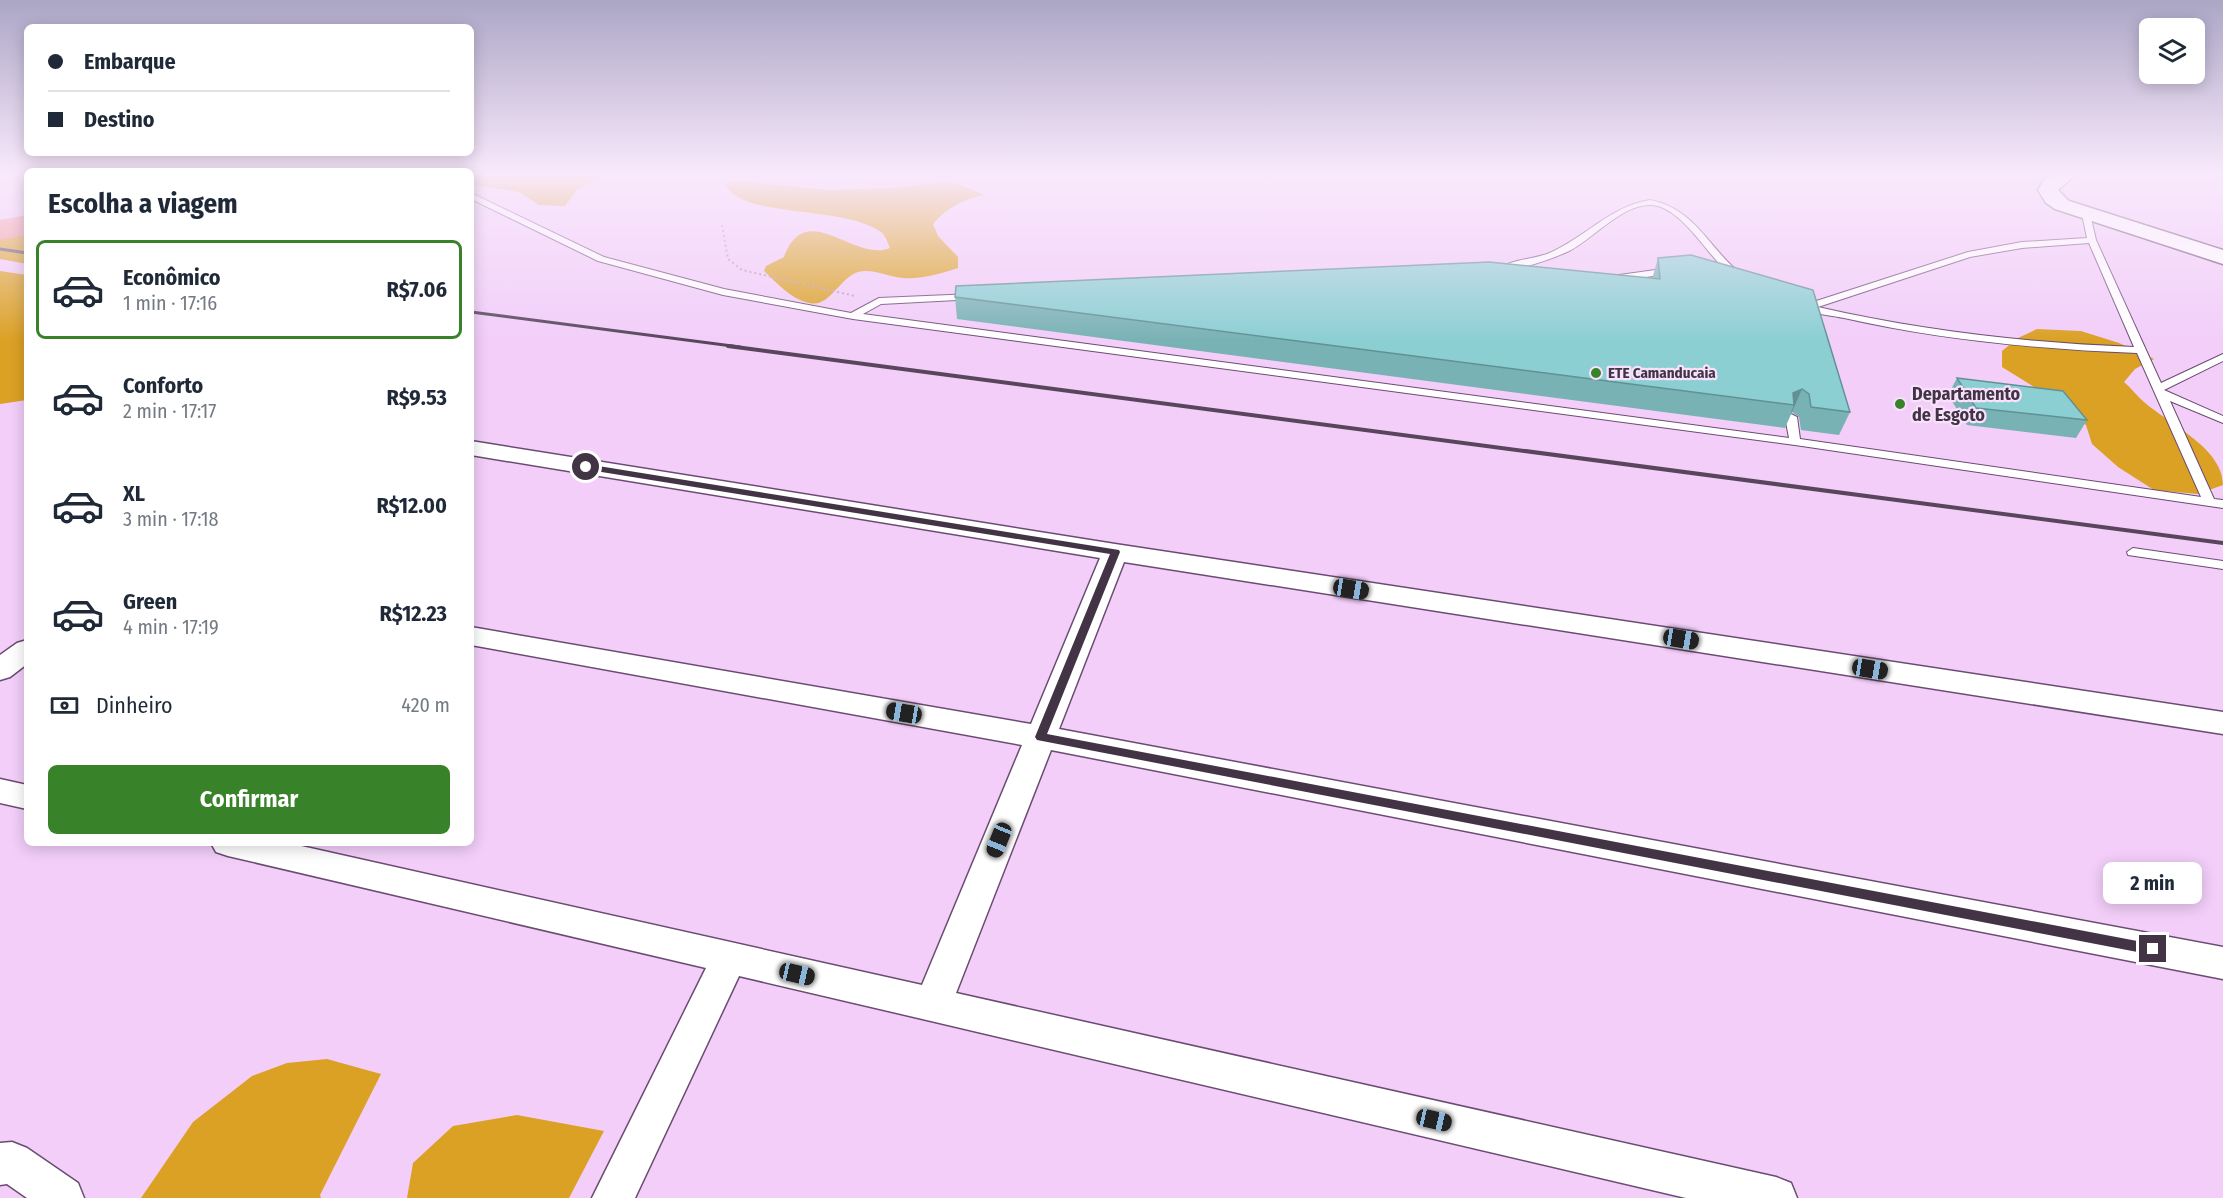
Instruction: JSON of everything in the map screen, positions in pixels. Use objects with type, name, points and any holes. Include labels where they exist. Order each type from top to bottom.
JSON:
[{"type":"street","points":[[2136,230],[2223,257]]},
{"type":"street","points":[[474,448],[1116,552],[2223,723]]},
{"type":"street","points":[[933,1005],[1116,552]]},
{"type":"street","points":[[474,637],[1041,737],[2223,963]]},
{"type":"street","points":[[0,670],[24,652]]},
{"type":"street","points":[[0,791],[24,796]]},
{"type":"street","points":[[241,846],[1776,1198]]},
{"type":"street","points":[[613,1198],[730,958]]},
{"type":"street","points":[[0,1164],[12,1163],[63,1198]]},
{"type":"lane","points":[[541,230],[601,259],[723,292],[853,316],[1795,442],[2223,504]]},
{"type":"lane","points":[[1519,278],[1495,272],[1548,257],[1574,244],[1593,230]]},
{"type":"lane","points":[[1694,230],[1729,269],[1748,283]]},
{"type":"lane","points":[[2089,230],[2158,391],[2210,502]]},
{"type":"lane","points":[[1808,307],[1968,255],[1996,249],[2092,240]]},
{"type":"lane","points":[[1718,268],[1729,269]]},
{"type":"lane","points":[[1604,280],[1685,269]]},
{"type":"lane","points":[[853,316],[879,302],[982,297]]},
{"type":"lane","points":[[1785,299],[1808,307],[1893,327],[1980,341],[2044,347],[2140,350]]},
{"type":"lane","points":[[2158,391],[2223,357]]},
{"type":"lane","points":[[2158,391],[2223,420]]},
{"type":"lane","points":[[1791,417],[1795,442]]},
{"type":"lane","points":[[2133,552],[2223,565]]},
{"type":"path","points":[[723,230],[728,259],[742,270],[879,302]]},
{"type":"shaded area","points":[[0,230],[24,230],[24,263],[0,259]]},
{"type":"shaded area","points":[[877,230],[935,230],[938,236],[958,257],[958,268],[916,278],[897,277],[869,271],[858,272],[845,280],[829,297],[816,303],[802,301],[790,294],[764,271],[766,266],[784,257],[793,240],[805,232],[818,232],[876,250],[890,248],[881,232]]},
{"type":"shaded area","points":[[0,271],[24,275],[24,400],[0,404]]},
{"type":"shaded area","points":[[2037,329],[2081,331],[2119,343],[2154,359],[2135,369],[2124,382],[2144,402],[2205,448],[2221,472],[2223,485],[2198,494],[2154,490],[2118,467],[2092,444],[2086,425],[2002,367],[2002,351],[2018,338]]},
{"type":"shaded area","points":[[327,1059],[381,1074],[320,1195],[321,1198],[141,1198],[193,1122],[252,1076],[287,1063]]},
{"type":"shaded area","points":[[517,1115],[604,1131],[569,1198],[407,1198],[413,1163],[453,1126]]},
{"type":"building","name":"ETE Camanducaia","points":[[1691,255],[1813,290],[1850,412],[1811,407],[1809,394],[1802,389],[1793,393],[1794,405],[955,297],[956,286],[1489,262],[1660,279],[1658,258]]},
{"type":"building","points":[[1957,378],[2063,391],[2087,420],[1976,408]]},
{"type":"railway","points":[[0,249],[24,253]]},
{"type":"railway","points":[[474,312],[740,347]]},
{"type":"railway","points":[[728,346],[2223,543]]},
{"type":"place","name":"ETE Camanducaia","points":[[1596,373]]},
{"type":"place","name":"Departamento de Esgoto","points":[[1900,404]]},
{"type":"route","points":[[586,467],[1116,552],[1041,737],[2153,949]]}]
